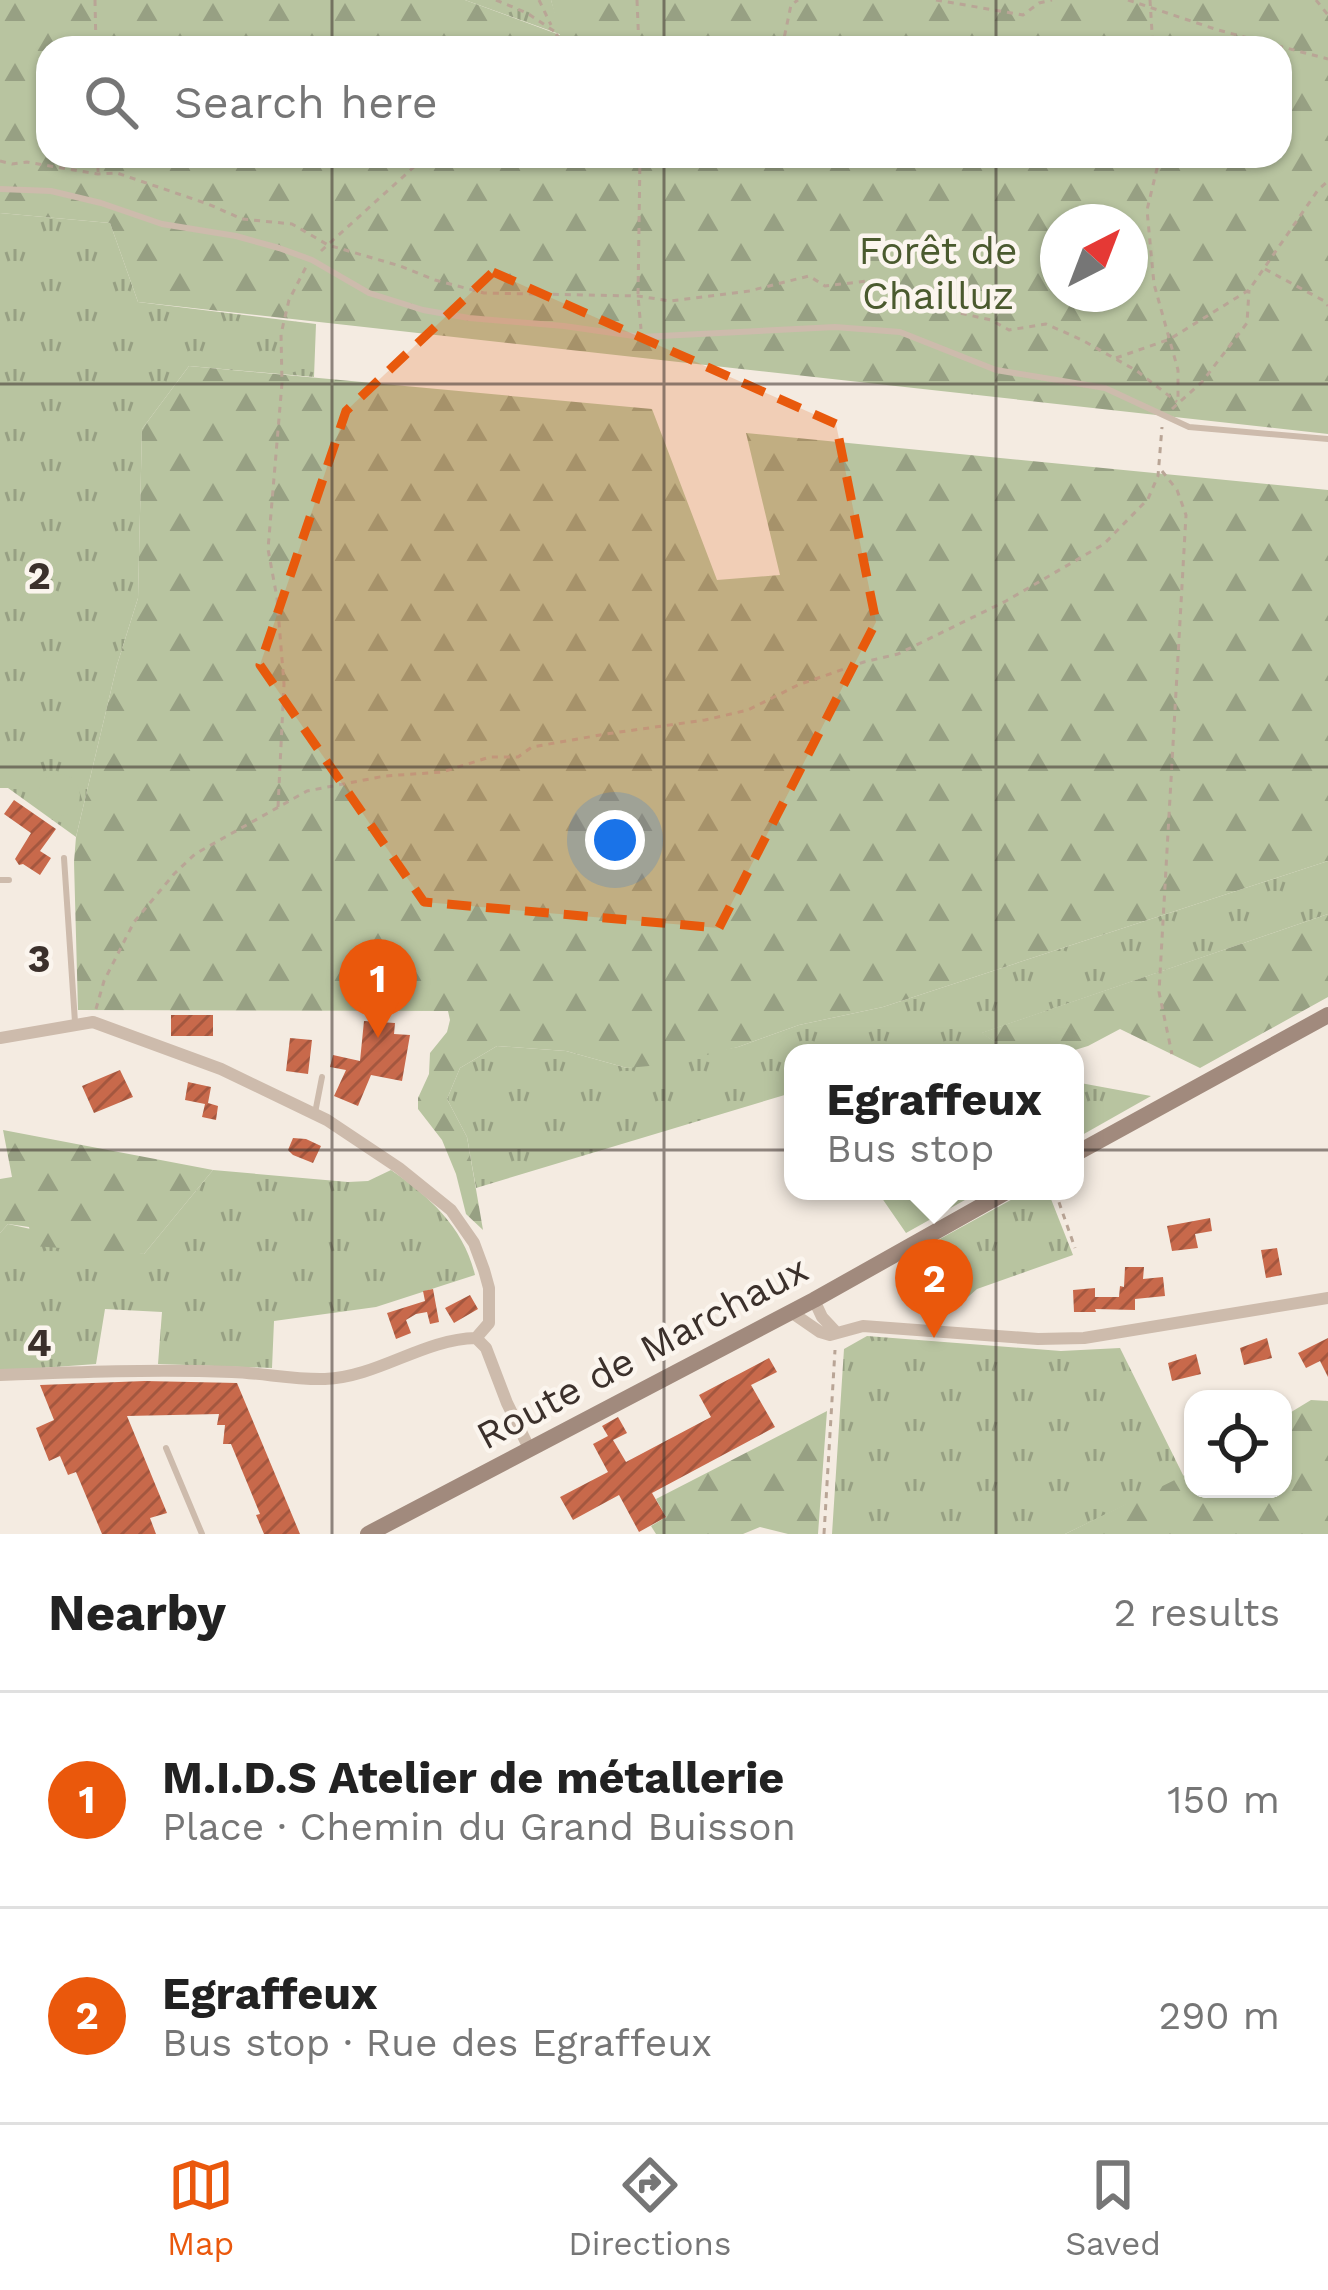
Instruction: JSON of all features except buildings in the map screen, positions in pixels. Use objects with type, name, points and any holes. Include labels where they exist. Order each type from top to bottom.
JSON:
[{"type":"main road","points":[[1084,1149],[1328,1015]]},
{"type":"main road","name":"Route de Marchaux","points":[[368,1534],[814,1300],[992,1200]]},
{"type":"street","points":[[0,1038],[93,1022],[221,1069],[315,1113],[400,1168],[451,1210],[474,1243],[489,1288],[490,1317],[487,1328],[476,1338],[440,1343],[328,1379],[235,1372],[0,1376]]},
{"type":"street","points":[[790,1312],[830,1335],[863,1326],[1084,1338],[1328,1298]]},
{"type":"street","points":[[814,1300],[836,1332]]},
{"type":"street","points":[[476,1338],[486,1348],[529,1448]]},
{"type":"lane","points":[[0,189],[51,191],[162,224],[236,236],[312,260],[369,293],[423,310],[641,337],[835,327],[900,332],[996,370],[1105,388],[1190,428],[1328,439]]},
{"type":"lane","points":[[64,858],[76,1024]]},
{"type":"lane","points":[[315,1113],[322,1077]]},
{"type":"lane","points":[[166,1448],[202,1534]]},
{"type":"path","points":[[95,0],[96,36]]},
{"type":"path","points":[[496,0],[554,31]]},
{"type":"path","points":[[539,0],[558,36]]},
{"type":"path","points":[[637,0],[638,36]]},
{"type":"path","points":[[784,36],[790,5],[798,0]]},
{"type":"path","points":[[936,0],[1023,15],[1052,0]]},
{"type":"path","points":[[1128,0],[1150,3],[1241,36]]},
{"type":"path","points":[[1316,0],[1328,15]]},
{"type":"path","points":[[1150,3],[1152,36]]},
{"type":"path","points":[[1292,50],[1328,59]]},
{"type":"path","points":[[0,160],[36,164]]},
{"type":"path","points":[[62,168],[117,173],[242,219],[292,224],[328,244],[484,293],[638,296],[670,301],[749,291],[809,276],[825,286],[867,281],[915,303],[992,320],[1009,330],[1046,324],[1137,371],[1178,403]]},
{"type":"path","points":[[98,168],[98,174]]},
{"type":"path","points":[[328,244],[413,168]]},
{"type":"path","points":[[640,168],[641,337]]},
{"type":"path","points":[[1159,168],[1147,209],[1154,284],[1178,370],[1178,403]]},
{"type":"path","points":[[93,1022],[104,981],[151,899],[195,854],[307,790],[442,772],[490,757],[518,757],[532,747],[748,710],[798,685],[898,654],[1006,601],[1104,544],[1148,499],[1159,467],[1163,417],[1202,382],[1247,323],[1250,290],[1328,181]]},
{"type":"path","points":[[278,807],[284,684],[268,549],[282,383],[280,334],[290,300],[312,260]]},
{"type":"path","points":[[1263,268],[1328,306]]},
{"type":"path","points":[[1115,358],[1170,339],[1250,290]]},
{"type":"path","points":[[1159,467],[1177,490],[1186,515],[1159,992],[1172,1054]]},
{"type":"path","points":[[1058,1200],[1075,1248]]},
{"type":"path","points":[[824,1534],[836,1332]]},
{"type":"highlighted area","points":[[493,272],[836,424],[876,622],[719,928],[424,902],[260,665],[346,411]]},
{"type":"green space","name":"Forêt de Chailluz","points":[[0,0],[465,0],[560,35],[551,0],[1328,0],[1328,434],[138,302],[110,223],[0,213]]},
{"type":"green space","points":[[465,0],[551,0],[562,35]]},
{"type":"green space","points":[[0,213],[110,223],[138,302],[316,324],[314,377],[189,366],[142,429],[138,598],[76,837],[8,788],[0,788]]},
{"type":"green space","points":[[189,366],[652,409],[717,580],[780,575],[746,433],[1328,490],[1328,861],[883,1007],[799,1025],[671,1064],[627,1068],[566,1051],[497,1046],[460,1068],[447,1099],[467,1137],[483,1230],[466,1214],[442,1140],[418,1109],[430,1053],[447,1032],[448,1011],[78,1010],[76,837],[138,598],[142,429]]},
{"type":"green space","points":[[59,774],[74,780],[80,795],[74,810],[59,816],[44,810],[38,795],[44,780]]},
{"type":"green space","points":[[1328,861],[1328,914],[982,1033],[998,1044],[784,1044],[784,1095],[476,1188],[467,1137],[447,1099],[460,1068],[497,1046],[566,1051],[627,1068],[738,1047],[799,1025],[883,1007]]},
{"type":"green space","points":[[1328,914],[1328,997],[1200,1068],[1120,1029],[1084,1047],[998,1044],[981,1033]]},
{"type":"green space","points":[[1084,1084],[1151,1096],[1084,1134]]},
{"type":"green space","points":[[3,1130],[213,1170],[144,1254],[33,1246],[29,1227],[8,1224],[0,1233],[0,1179],[12,1177]]},
{"type":"green space","points":[[213,1170],[348,1182],[368,1181],[391,1170],[444,1215],[463,1243],[475,1275],[376,1307],[274,1321],[272,1368],[158,1364],[162,1312],[105,1309],[96,1364],[0,1371],[0,1233],[8,1224],[144,1254]]},
{"type":"green space","points":[[883,1200],[965,1200],[906,1233]]},
{"type":"green space","points":[[1011,1200],[1051,1200],[1073,1255],[977,1289],[942,1320],[934,1320],[918,1251]]},
{"type":"green space","points":[[867,1336],[1061,1351],[1120,1348],[1184,1477],[1065,1534],[832,1534],[844,1349]]},
{"type":"green space","points":[[1311,1400],[1328,1401],[1328,1534],[1065,1534],[1184,1475],[1184,1498],[1292,1498],[1292,1412]]},
{"type":"green space","points":[[827,1411],[818,1534],[760,1527],[743,1534],[656,1534],[651,1526],[666,1517],[656,1499]]},
{"type":"place","name":"M.I.D.S Atelier de métallerie","points":[[378,1038]]},
{"type":"place","name":"Egraffeux","points":[[934,1338]]}]
